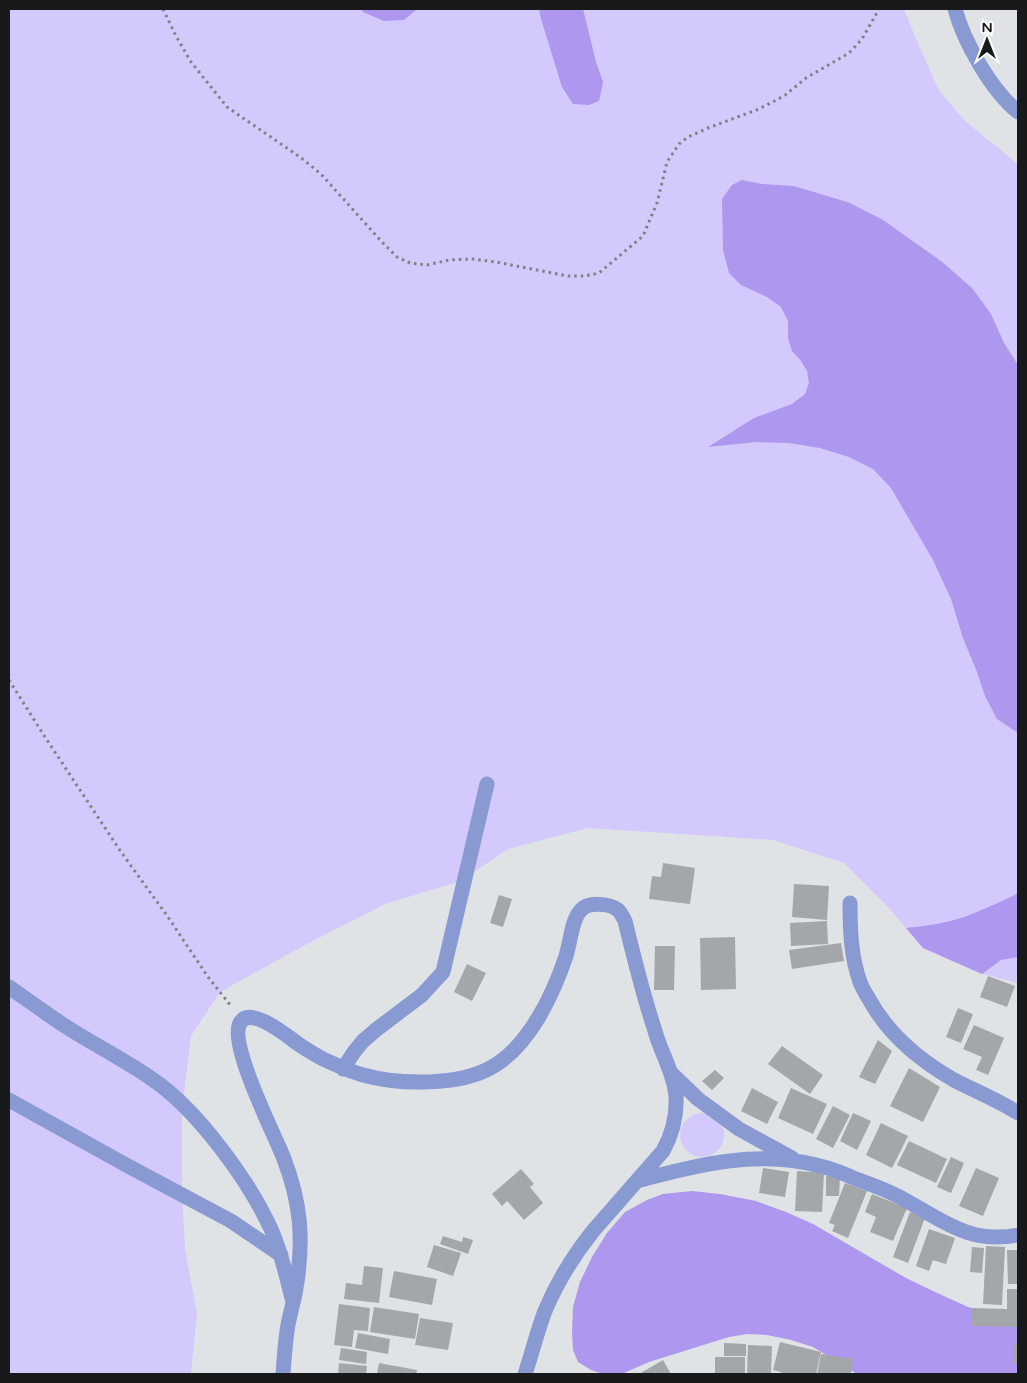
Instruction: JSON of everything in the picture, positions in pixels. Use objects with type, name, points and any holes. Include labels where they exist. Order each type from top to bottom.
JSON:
[{"type":"street","points":[[955,9],[967,42],[983,69],[998,91],[1018,112]]},
{"type":"street","points":[[344,1069],[363,1041],[377,1028],[422,996],[443,972],[487,784]]},
{"type":"street","points":[[850,903],[853,958],[860,983],[883,1022],[906,1046],[934,1068],[1018,1113]]},
{"type":"street","points":[[283,1374],[287,1331],[299,1270],[301,1229],[297,1198],[284,1157],[242,1054],[238,1038],[239,1024],[243,1020],[253,1018],[270,1024],[310,1052],[344,1069],[377,1078],[421,1081],[456,1079],[476,1074],[491,1068],[507,1057],[516,1049],[534,1025],[565,958],[577,915],[583,908],[594,905],[612,907],[621,913],[625,921],[637,971],[655,1031],[669,1068],[676,1095],[676,1113],[671,1137],[663,1151],[588,1238],[567,1269],[545,1312],[525,1374]]},
{"type":"street","points":[[9,987],[61,1024],[153,1080],[175,1098],[224,1152],[254,1197],[272,1229],[293,1303]]},
{"type":"street","points":[[669,1068],[698,1099],[739,1129],[798,1160]]},
{"type":"street","points":[[9,1100],[231,1221],[281,1256]]},
{"type":"street","points":[[637,1181],[670,1172],[734,1160],[768,1158],[798,1160],[822,1166],[877,1187],[904,1199],[955,1229],[975,1235],[1008,1237],[1018,1235]]},
{"type":"path","points":[[164,9],[176,36],[191,62],[227,107],[300,157],[321,174],[381,241],[397,256],[410,263],[427,265],[449,260],[480,260],[568,276],[585,276],[600,273],[642,236],[657,203],[667,162],[679,144],[695,134],[759,109],[784,96],[806,78],[849,53],[862,39],[878,9]]},
{"type":"path","points":[[9,680],[121,852],[208,977],[243,1020]]},
{"type":"shaded area","points":[[9,9],[904,9],[938,89],[965,121],[1018,164],[1018,983],[982,974],[923,948],[888,907],[844,863],[773,840],[588,828],[508,849],[461,881],[385,904],[220,992],[191,1036],[182,1109],[182,1188],[185,1249],[197,1314],[191,1374],[9,1374]]},
{"type":"shaded area","points":[[362,9],[417,9],[404,20],[384,21],[363,12]]},
{"type":"shaded area","points":[[539,9],[583,9],[603,82],[599,101],[589,105],[573,104],[562,87]]},
{"type":"shaded area","points":[[742,180],[762,184],[793,186],[850,203],[883,220],[941,261],[972,288],[991,314],[1004,343],[1018,365],[1018,733],[997,719],[985,696],[963,638],[951,599],[933,560],[891,488],[873,469],[849,457],[820,448],[789,443],[757,442],[708,447],[754,418],[792,404],[805,394],[809,383],[807,371],[792,351],[788,338],[788,321],[781,307],[767,297],[741,285],[729,273],[723,250],[722,199],[732,185]]},
{"type":"shaded area","points":[[1018,892],[1018,957],[1001,960],[982,974],[923,948],[906,928],[961,918]]},
{"type":"shaded area","points":[[702,1113],[714,1117],[720,1123],[724,1135],[720,1147],[714,1153],[702,1157],[690,1153],[684,1147],[680,1135],[684,1123],[690,1117]]},
{"type":"shaded area","points":[[692,1191],[756,1201],[786,1212],[813,1224],[906,1278],[968,1307],[992,1314],[1018,1318],[1018,1374],[857,1374],[813,1347],[767,1335],[747,1334],[729,1337],[649,1362],[624,1373],[603,1374],[591,1370],[578,1362],[573,1350],[572,1332],[573,1307],[580,1282],[592,1257],[607,1233],[625,1212],[663,1194]]},
{"type":"building","points":[[663,863],[695,868],[690,904],[649,899],[652,876],[661,877]]},
{"type":"building","points":[[794,884],[829,886],[827,920],[792,917]]},
{"type":"building","points":[[499,895],[512,899],[503,927],[490,923]]},
{"type":"building","points":[[827,921],[828,944],[791,946],[790,923]]},
{"type":"building","points":[[735,937],[736,989],[701,990],[700,938]]},
{"type":"building","points":[[841,943],[844,961],[792,969],[789,950]]},
{"type":"building","points":[[655,946],[675,946],[674,990],[654,990]]},
{"type":"building","points":[[467,964],[486,973],[472,1001],[454,992]]},
{"type":"building","points":[[988,976],[1015,986],[1007,1007],[980,997]]},
{"type":"building","points":[[958,1008],[973,1014],[961,1043],[946,1037]]},
{"type":"building","points":[[974,1025],[1004,1038],[988,1075],[976,1070],[982,1057],[963,1049]]},
{"type":"building","points":[[878,1040],[892,1051],[875,1084],[859,1077]]},
{"type":"building","points":[[782,1046],[823,1075],[810,1094],[768,1064]]},
{"type":"building","points":[[909,1068],[940,1087],[923,1122],[890,1106]]},
{"type":"building","points":[[715,1070],[724,1078],[712,1090],[702,1081]]},
{"type":"building","points":[[752,1088],[778,1102],[767,1124],[741,1111]]},
{"type":"building","points":[[791,1088],[827,1104],[813,1134],[778,1118]]},
{"type":"building","points":[[833,1106],[850,1115],[833,1148],[816,1139]]},
{"type":"building","points":[[853,1113],[871,1121],[857,1150],[840,1141]]},
{"type":"building","points":[[881,1123],[908,1136],[892,1168],[866,1155]]},
{"type":"building","points":[[909,1141],[947,1159],[936,1183],[897,1165]]},
{"type":"building","points":[[951,1157],[964,1163],[951,1193],[937,1187]]},
{"type":"building","points":[[763,1168],[789,1172],[785,1197],[759,1193]]},
{"type":"building","points":[[976,1168],[999,1178],[983,1216],[959,1206]]},
{"type":"building","points":[[521,1169],[534,1184],[530,1187],[543,1203],[524,1220],[507,1201],[502,1206],[492,1194]]},
{"type":"building","points":[[797,1171],[824,1173],[822,1212],[795,1211]]},
{"type":"building","points":[[826,1176],[840,1176],[839,1196],[826,1196]]},
{"type":"building","points":[[845,1183],[867,1191],[848,1238],[832,1231],[835,1225],[829,1223]]},
{"type":"building","points":[[872,1194],[907,1208],[893,1241],[870,1232],[876,1217],[865,1212]]},
{"type":"building","points":[[910,1212],[925,1218],[908,1263],[893,1257]]},
{"type":"building","points":[[929,1229],[955,1238],[946,1264],[933,1260],[929,1271],[916,1266]]},
{"type":"building","points":[[443,1236],[462,1242],[463,1237],[473,1240],[468,1254],[440,1244]]},
{"type":"building","points":[[434,1245],[461,1253],[453,1276],[427,1267]]},
{"type":"building","points":[[986,1246],[1005,1247],[1002,1305],[983,1304]]},
{"type":"building","points":[[972,1247],[984,1248],[982,1273],[970,1272]]},
{"type":"building","points":[[1007,1250],[1018,1250],[1018,1284],[1008,1284]]},
{"type":"building","points":[[364,1266],[383,1268],[379,1303],[344,1299],[346,1283],[362,1285]]},
{"type":"building","points":[[394,1271],[437,1279],[432,1305],[389,1297]]},
{"type":"building","points":[[1007,1289],[1018,1289],[1018,1327],[972,1326],[972,1308],[1007,1309]]},
{"type":"building","points":[[339,1304],[370,1308],[368,1331],[354,1330],[352,1347],[334,1345]]},
{"type":"building","points":[[374,1307],[419,1314],[415,1339],[370,1332]]},
{"type":"building","points":[[420,1318],[453,1323],[448,1350],[415,1345]]},
{"type":"building","points":[[358,1333],[390,1339],[388,1354],[355,1348]]},
{"type":"building","points":[[780,1342],[821,1352],[816,1374],[780,1374],[781,1372],[773,1370]]},
{"type":"building","points":[[724,1343],[746,1344],[746,1356],[724,1356]]},
{"type":"building","points":[[1013,1343],[1018,1344],[1018,1364],[1013,1364]]},
{"type":"building","points":[[748,1345],[772,1346],[771,1374],[747,1374]]},
{"type":"building","points":[[341,1348],[367,1352],[366,1364],[339,1360]]},
{"type":"building","points":[[821,1354],[853,1359],[851,1374],[817,1374]]},
{"type":"building","points":[[715,1357],[745,1357],[745,1374],[715,1374]]},
{"type":"building","points":[[663,1360],[671,1374],[639,1374]]},
{"type":"building","points":[[339,1363],[367,1366],[366,1374],[338,1374]]},
{"type":"building","points":[[379,1363],[417,1370],[416,1374],[377,1374]]}]
